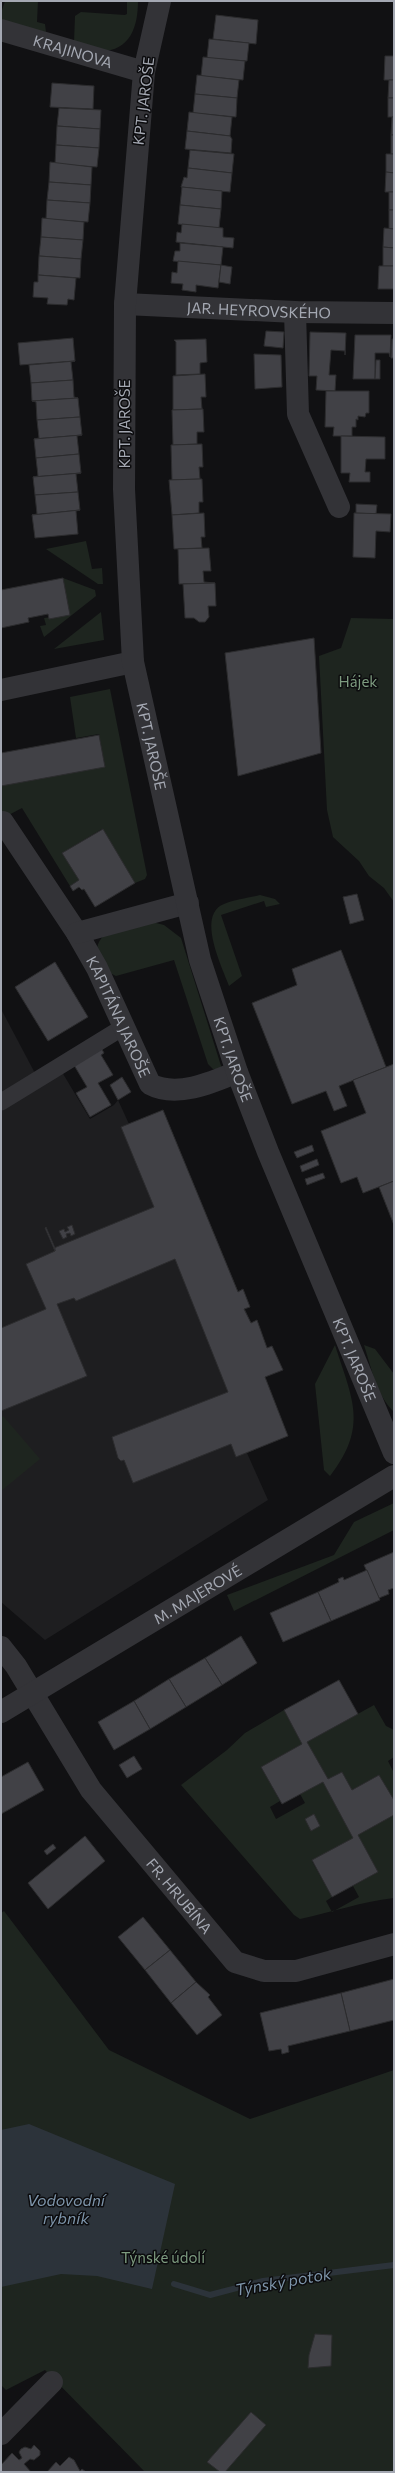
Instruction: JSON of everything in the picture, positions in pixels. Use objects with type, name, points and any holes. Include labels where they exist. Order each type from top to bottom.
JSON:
[{"type":"street","name":"KPT. JAROŠE","points":[[160,1],[144,72],[125,304],[124,489],[133,662],[200,960],[237,1072],[394,1453]]},
{"type":"street","name":"KRAJINOVA","points":[[1,30],[144,72]]},
{"type":"street","name":"JAR. HEYROVSKÉHO","points":[[125,304],[295,312],[394,313]]},
{"type":"street","points":[[295,312],[298,414],[339,508]]},
{"type":"street","points":[[1,690],[133,662]]},
{"type":"street","name":"KAPITÁNA JAROŠE","points":[[3,822],[77,933],[97,968],[125,1026],[150,1084],[161,1090],[180,1090],[221,1079],[237,1072]]},
{"type":"street","points":[[77,933],[188,903]]},
{"type":"street","points":[[1,1102],[125,1026]]},
{"type":"street","name":"M. MAJEROVÉ","points":[[1,1712],[394,1476]]},
{"type":"street","name":"FR. HRUBÍNA","points":[[1,1647],[16,1666],[91,1790],[235,1962],[264,1971],[296,1971],[394,1944]]},
{"type":"street","points":[[1,2434],[52,2382]]},
{"type":"shaded area","points":[[1,1009],[37,1077],[1,1099]]},
{"type":"shaded area","points":[[59,1067],[90,1119],[114,1105],[118,1100],[129,1124],[163,1110],[238,1291],[243,1289],[250,1306],[245,1309],[251,1323],[257,1320],[267,1348],[272,1346],[283,1370],[265,1377],[288,1436],[247,1453],[268,1500],[45,1640],[1,1602],[1,1108]]},
{"type":"green space","points":[[5,1],[38,1],[37,22],[45,24],[46,32],[1,22],[1,13]]},
{"type":"green space","points":[[127,1],[138,1],[138,11],[134,29],[124,43],[117,48],[94,51],[74,42],[75,16],[81,12],[125,15],[127,14]]},
{"type":"green space","points":[[86,541],[92,569],[102,568],[103,584],[98,584],[46,549]]},
{"type":"green space","points":[[63,578],[95,590],[96,596],[44,637],[40,626],[46,625],[44,618],[70,615]]},
{"type":"green space","points":[[101,612],[104,640],[54,649]]},
{"type":"green space","name":"Hájek","points":[[351,618],[394,619],[394,902],[384,888],[369,876],[359,861],[333,837],[327,810],[319,656],[341,648]]},
{"type":"green space","points":[[110,689],[147,875],[145,879],[135,883],[102,829],[62,853],[79,880],[70,886],[22,808],[1,819],[1,786],[105,766],[99,734],[76,738],[70,697]]},
{"type":"green space","points":[[260,895],[275,899],[280,904],[266,907],[264,901],[221,915],[242,976],[229,986],[213,942],[211,930],[212,919],[216,910],[228,902]]},
{"type":"green space","points":[[148,921],[164,925],[181,938],[222,1069],[213,1069],[208,1064],[174,960],[116,976],[100,968],[97,955],[98,945],[108,932],[117,928]]},
{"type":"green space","points":[[335,1345],[347,1381],[354,1412],[350,1442],[342,1458],[330,1476],[324,1470],[315,1384]]},
{"type":"green space","points":[[364,1345],[375,1349],[394,1374],[394,1412],[383,1398],[379,1390]]},
{"type":"green space","points":[[3,1416],[40,1459],[1,1491],[1,1418]]},
{"type":"green space","points":[[394,1503],[394,1530],[234,1611],[227,1595],[334,1555],[354,1522]]},
{"type":"green space","points":[[374,1705],[386,1726],[394,1730],[394,1757],[388,1761],[394,1773],[394,1800],[379,1775],[352,1790],[342,1772],[328,1779],[307,1742]]},
{"type":"green space","points":[[284,1710],[302,1744],[261,1767],[280,1801],[270,1807],[276,1819],[305,1803],[300,1794],[323,1782],[353,1838],[312,1861],[332,1897],[326,1901],[332,1911],[300,1919],[294,1915],[181,1785],[227,1750],[245,1733]]},
{"type":"green space","points":[[394,1815],[394,1898],[335,1910],[359,1897],[353,1886],[378,1872],[358,1835]]},
{"type":"green space","name":"Týnské údolí","points":[[4,1911],[109,2050],[250,2119],[394,2070],[394,2472],[148,2472],[144,2471],[45,2370],[6,2390],[1,2385],[1,1913]]},
{"type":"water","name":"Vodovodní rybník","points":[[29,2124],[175,2184],[152,2289],[97,2276],[61,2274],[1,2287],[1,2130]]},
{"type":"building","points":[[216,15],[258,20],[256,44],[213,39]]},
{"type":"building","points":[[209,39],[249,43],[247,61],[207,58]]},
{"type":"building","points":[[385,56],[394,56],[394,80],[384,80]]},
{"type":"building","points":[[203,57],[245,61],[243,80],[201,76]]},
{"type":"building","points":[[197,75],[239,80],[237,98],[195,94]]},
{"type":"building","points":[[389,80],[394,80],[394,98],[388,98]]},
{"type":"building","points":[[52,83],[94,86],[93,109],[50,107]]},
{"type":"building","points":[[195,94],[237,98],[236,117],[193,113]]},
{"type":"building","points":[[388,98],[394,98],[394,117],[388,117]]},
{"type":"building","points":[[59,108],[101,110],[100,129],[57,126]]},
{"type":"building","points":[[189,112],[232,117],[230,136],[187,131]]},
{"type":"building","points":[[392,117],[394,117],[394,135],[391,135]]},
{"type":"building","points":[[57,126],[100,129],[99,148],[56,145]]},
{"type":"building","points":[[187,131],[230,136],[232,139],[231,153],[185,149]]},
{"type":"building","points":[[391,135],[394,135],[394,154],[391,154]]},
{"type":"building","points":[[56,145],[99,148],[97,167],[55,164]]},
{"type":"building","points":[[190,150],[234,154],[232,173],[188,168]]},
{"type":"building","points":[[386,154],[394,154],[394,173],[386,172]]},
{"type":"building","points":[[50,162],[92,167],[91,185],[49,182]]},
{"type":"building","points":[[188,168],[232,173],[230,192],[181,187],[184,177],[187,178]]},
{"type":"building","points":[[386,172],[394,173],[394,192],[385,192]]},
{"type":"building","points":[[49,182],[91,185],[90,203],[47,200]]},
{"type":"building","points":[[182,187],[222,191],[221,209],[180,205]]},
{"type":"building","points":[[389,192],[394,192],[394,210],[389,210]]},
{"type":"building","points":[[47,200],[90,203],[88,222],[46,219]]},
{"type":"building","points":[[180,205],[221,209],[219,228],[178,224]]},
{"type":"building","points":[[389,210],[394,210],[394,229],[389,229]]},
{"type":"building","points":[[42,218],[84,222],[83,240],[41,237]]},
{"type":"building","points":[[182,224],[223,228],[223,237],[234,238],[233,248],[176,242],[177,232],[181,233]]},
{"type":"building","points":[[384,228],[394,229],[394,248],[383,247]]},
{"type":"building","points":[[41,237],[83,240],[81,259],[39,256]]},
{"type":"building","points":[[180,243],[223,247],[221,265],[173,261],[175,251],[180,251]]},
{"type":"building","points":[[383,247],[394,248],[394,266],[383,266]]},
{"type":"building","points":[[39,256],[81,259],[80,278],[38,275]]},
{"type":"building","points":[[178,261],[221,265],[218,288],[196,285],[196,292],[182,290],[183,284],[171,283],[172,272],[177,273]]},
{"type":"building","points":[[221,265],[232,267],[230,284],[219,282]]},
{"type":"building","points":[[379,266],[394,266],[394,289],[378,289]]},
{"type":"building","points":[[38,275],[76,278],[74,300],[68,299],[67,305],[47,304],[48,298],[33,297],[34,282],[38,282]]},
{"type":"building","points":[[266,331],[284,332],[283,348],[264,346]]},
{"type":"building","points":[[310,332],[346,333],[345,355],[345,351],[331,350],[329,375],[336,375],[335,391],[316,390],[317,376],[309,376]]},
{"type":"building","points":[[355,335],[391,335],[390,357],[389,353],[375,353],[375,379],[353,379]]},
{"type":"building","points":[[73,338],[75,361],[20,365],[18,343]]},
{"type":"building","points":[[206,339],[207,362],[200,363],[200,374],[176,375],[176,342],[174,340]]},
{"type":"building","points":[[392,339],[394,339],[394,358],[391,358]]},
{"type":"building","points":[[254,354],[281,355],[282,387],[255,389]]},
{"type":"building","points":[[376,360],[380,360],[380,379],[375,379]]},
{"type":"building","points":[[75,361],[71,362],[73,380],[31,383],[29,365]]},
{"type":"building","points":[[205,374],[206,397],[201,397],[202,409],[173,410],[173,376]]},
{"type":"building","points":[[73,380],[74,397],[78,398],[32,401],[31,383]]},
{"type":"building","points":[[326,391],[369,391],[369,413],[366,413],[365,417],[358,416],[358,420],[356,419],[356,427],[352,427],[352,436],[333,436],[334,427],[325,427]]},
{"type":"building","points":[[78,398],[80,417],[37,420],[36,402],[32,401]]},
{"type":"building","points":[[203,409],[204,432],[197,432],[197,444],[173,445],[172,410]]},
{"type":"building","points":[[80,417],[82,435],[34,439],[39,438],[37,420]]},
{"type":"building","points":[[82,435],[77,436],[79,454],[36,458],[34,439]]},
{"type":"building","points":[[341,436],[385,437],[385,459],[366,459],[365,472],[370,472],[370,482],[349,482],[350,473],[341,473]]},
{"type":"building","points":[[202,444],[203,467],[199,467],[200,479],[172,480],[171,445]]},
{"type":"building","points":[[79,454],[81,473],[33,477],[38,476],[36,458]]},
{"type":"building","points":[[81,473],[76,474],[78,492],[35,495],[33,477]]},
{"type":"building","points":[[202,479],[203,502],[199,502],[199,513],[172,515],[169,480]]},
{"type":"building","points":[[78,492],[80,510],[32,515],[37,514],[35,495]]},
{"type":"building","points":[[356,504],[377,505],[376,514],[356,513]]},
{"type":"building","points":[[80,510],[76,511],[78,534],[35,538],[32,515]]},
{"type":"building","points":[[204,513],[205,537],[201,537],[202,548],[174,549],[172,515]]},
{"type":"building","points":[[354,513],[391,514],[390,532],[376,531],[375,558],[353,557]]},
{"type":"building","points":[[209,548],[211,571],[203,571],[204,582],[215,583],[179,584],[178,549]]},
{"type":"building","points":[[63,578],[70,615],[49,619],[48,614],[28,618],[29,622],[1,628],[1,590]]},
{"type":"building","points":[[215,583],[216,606],[208,606],[209,617],[205,622],[199,622],[194,618],[185,618],[183,584]]},
{"type":"building","points":[[314,638],[321,753],[238,776],[225,653]]},
{"type":"building","points":[[99,735],[105,767],[1,786],[1,753]]},
{"type":"building","points":[[103,829],[135,883],[95,907],[84,889],[82,890],[79,887],[73,891],[70,886],[79,880],[62,853]]},
{"type":"building","points":[[357,894],[364,920],[350,924],[343,897]]},
{"type":"building","points":[[341,950],[386,1067],[339,1086],[347,1106],[334,1111],[326,1091],[292,1104],[252,1003],[297,985],[292,969]]},
{"type":"building","points":[[55,962],[88,1017],[48,1041],[15,987]]},
{"type":"building","points":[[99,1044],[104,1053],[101,1055],[113,1075],[98,1083],[111,1105],[90,1117],[76,1093],[87,1087],[71,1060]]},
{"type":"building","points":[[394,1064],[394,1181],[363,1193],[357,1177],[341,1183],[321,1131],[366,1113],[353,1080]]},
{"type":"building","points":[[122,1077],[131,1092],[118,1100],[110,1085]]},
{"type":"building","points":[[163,1110],[238,1292],[243,1289],[250,1307],[244,1309],[251,1323],[257,1320],[267,1348],[272,1346],[283,1370],[265,1377],[288,1436],[236,1457],[231,1444],[133,1483],[124,1460],[121,1461],[118,1458],[112,1437],[228,1392],[175,1259],[76,1301],[74,1298],[57,1304],[87,1376],[1,1411],[1,1328],[46,1309],[26,1264],[55,1251],[54,1248],[154,1207],[121,1127]]},
{"type":"building","points":[[312,1145],[314,1151],[297,1158],[294,1152]]},
{"type":"building","points":[[317,1159],[319,1165],[302,1172],[300,1166]]},
{"type":"building","points":[[323,1173],[325,1178],[307,1185],[305,1179]]},
{"type":"building","points":[[394,1181],[394,1225],[379,1187]]},
{"type":"building","points":[[72,1225],[75,1234],[71,1236],[70,1233],[66,1234],[67,1237],[63,1239],[59,1231],[64,1229],[65,1232],[69,1230],[67,1227]]},
{"type":"building","points":[[46,1227],[55,1248],[55,1251],[45,1228]]},
{"type":"building","points":[[394,1552],[394,1588],[388,1590],[389,1594],[379,1598],[364,1565]]},
{"type":"building","points":[[367,1570],[380,1600],[331,1621],[318,1592],[339,1582],[338,1579],[343,1577],[344,1580]]},
{"type":"building","points":[[318,1592],[331,1621],[283,1642],[270,1613]]},
{"type":"building","points":[[241,1636],[257,1663],[222,1685],[205,1658]]},
{"type":"building","points":[[205,1658],[222,1685],[186,1707],[169,1679]]},
{"type":"building","points":[[169,1679],[186,1707],[150,1729],[134,1701]]},
{"type":"building","points":[[339,1680],[358,1714],[307,1742],[328,1779],[342,1772],[352,1790],[379,1775],[394,1800],[394,1815],[358,1835],[378,1872],[332,1897],[312,1860],[353,1838],[323,1782],[282,1804],[261,1767],[302,1744],[284,1710]]},
{"type":"building","points":[[134,1701],[150,1729],[114,1750],[98,1722]]},
{"type":"building","points":[[134,1756],[142,1769],[127,1778],[119,1765]]},
{"type":"building","points":[[28,1762],[44,1790],[1,1814],[1,1777]]},
{"type":"building","points":[[314,1814],[320,1826],[311,1831],[305,1819]]},
{"type":"building","points":[[85,1836],[105,1861],[48,1909],[28,1883]]},
{"type":"building","points":[[53,1844],[56,1848],[47,1855],[44,1851]]},
{"type":"building","points":[[143,1917],[170,1950],[145,1970],[118,1937]]},
{"type":"building","points":[[170,1950],[196,1982],[171,2003],[145,1970]]},
{"type":"building","points":[[394,1979],[394,2020],[350,2031],[341,1993]]},
{"type":"building","points":[[196,1982],[210,1995],[208,1997],[222,2015],[197,2035],[171,2003]]},
{"type":"building","points":[[341,1993],[350,2031],[288,2046],[289,2052],[282,2054],[281,2049],[269,2051],[260,2013]]},
{"type":"building","points":[[315,2334],[332,2335],[331,2366],[308,2368],[309,2355]]},
{"type":"building","points":[[251,2412],[266,2425],[225,2472],[220,2472],[207,2462]]},
{"type":"building","points":[[34,2445],[40,2451],[40,2455],[34,2460],[30,2459],[24,2464],[31,2472],[1,2472],[1,2465],[12,2453],[19,2460],[22,2458],[19,2452],[21,2449],[25,2447],[31,2449]]},
{"type":"building","points":[[69,2457],[74,2460],[80,2471],[82,2469],[86,2472],[47,2472],[56,2462],[60,2466]]},
{"type":"waterway","name":"Týnský potok","points":[[174,2284],[210,2295],[263,2281],[394,2265]]}]
